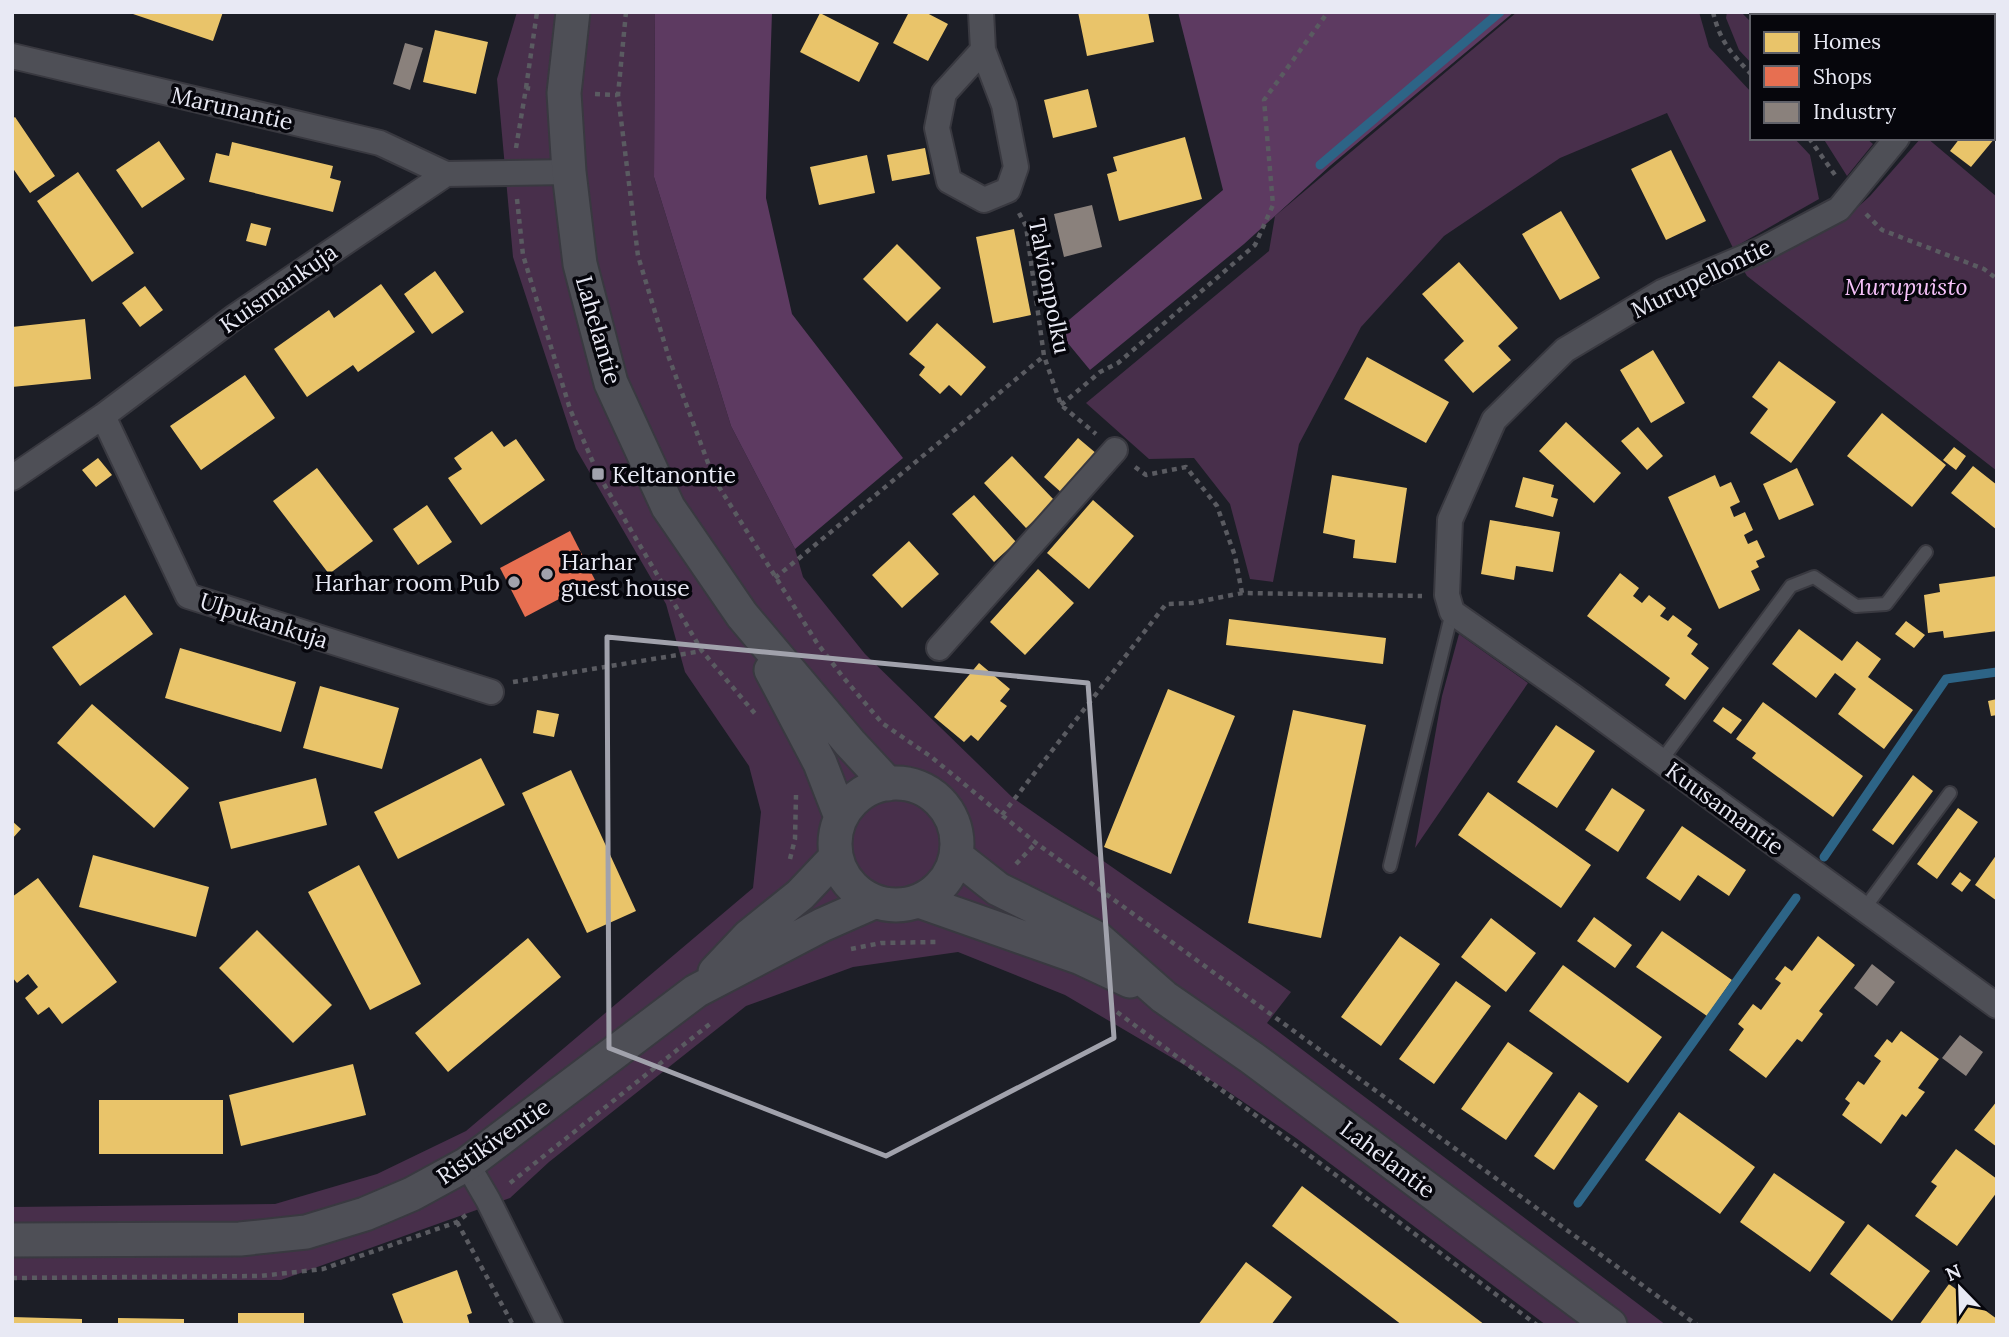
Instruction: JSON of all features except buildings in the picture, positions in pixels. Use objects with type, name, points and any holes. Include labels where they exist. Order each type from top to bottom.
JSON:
[{"type":"main road","name":"Lahelantie","points":[[573,12],[564,93],[569,172],[580,264],[611,383],[668,508],[742,615],[888,784]]},
{"type":"main road","name":"Lahelantie","points":[[742,615],[820,763],[841,817]]},
{"type":"main road","points":[[888,784],[907,784],[926,790],[941,802],[952,818],[957,837],[956,856],[943,884],[919,901],[896,906],[874,902],[849,884],[836,857],[835,837],[841,817],[860,794],[888,784]]},
{"type":"main road","name":"Lahelantie","points":[[956,856],[998,889],[1097,938],[1164,996],[1274,1074],[1610,1325]]},
{"type":"main road","name":"Ristikiventie","points":[[696,991],[748,936],[800,895],[836,857]]},
{"type":"main road","name":"Lahelantie","points":[[919,901],[1081,958],[1164,996]]},
{"type":"main road","name":"Ristikiventie","points":[[12,1240],[240,1239],[306,1232],[365,1214],[412,1194],[467,1164],[696,991],[822,925],[874,902]]},
{"type":"street","points":[[981,12],[982,50],[1004,105],[1016,167],[1008,190],[984,200],[949,181],[937,128],[944,93],[982,50]]},
{"type":"street","name":"Marunantie","points":[[12,56],[380,143],[446,174]]},
{"type":"street","name":"Murupellontie","points":[[1450,604],[1450,520],[1493,420],[1565,350],[1662,292],[1761,250],[1839,209],[1895,140]]},
{"type":"street","points":[[446,174],[569,172]]},
{"type":"street","name":"Kuismankuja","points":[[12,478],[103,416],[236,316],[446,174]]},
{"type":"street","name":"Ulpukankuja","points":[[103,416],[188,596],[491,692]]},
{"type":"street","points":[[939,648],[1115,450]]},
{"type":"street","name":"Kuusamantie","points":[[1450,604],[1997,1006]]},
{"type":"street","points":[[467,1164],[488,1200],[550,1325]]},
{"type":"lane","points":[[1661,761],[1791,586],[1814,577],[1856,606],[1886,604],[1926,552]]},
{"type":"lane","points":[[1390,866],[1450,604]]},
{"type":"lane","points":[[1864,909],[1950,793]]},
{"type":"path","points":[[526,88],[537,12]]},
{"type":"path","points":[[626,12],[618,95],[638,256],[669,358],[714,479],[817,643],[882,723],[930,756],[1036,843],[1697,1325]]},
{"type":"path","points":[[1242,593],[1235,556],[1217,506],[1186,467],[1146,475],[1061,405],[1100,372],[1118,363],[1255,245],[1273,205],[1264,100],[1328,12]]},
{"type":"path","points":[[1713,12],[1717,29],[1732,56],[1750,73]]},
{"type":"path","points":[[1812,140],[1849,196],[1882,230],[1983,269],[1997,279]]},
{"type":"path","name":"Talvionpolku","points":[[1008,190],[1026,226],[1044,356],[1061,405]]},
{"type":"path","points":[[775,578],[1044,356]]},
{"type":"path","points":[[1002,815],[1166,604],[1192,603],[1242,593],[1450,604]]},
{"type":"path","points":[[491,692],[514,681],[702,651]]},
{"type":"path","points":[[1109,1006],[1537,1325]]},
{"type":"path","points":[[457,1222],[513,1325]]},
{"type":"highlighted area","points":[[607,637],[1088,683],[1114,1038],[886,1156],[609,1048]]},
{"type":"green space","points":[[517,12],[655,12],[654,177],[731,426],[795,549],[803,577],[865,654],[1013,798],[1291,992],[1267,1023],[1666,1325],[1546,1325],[1296,1138],[1220,1086],[1065,995],[958,952],[853,967],[746,1006],[549,1162],[510,1198],[281,1280],[12,1280],[12,1207],[275,1204],[377,1174],[466,1131],[753,888],[761,812],[749,766],[685,672],[666,604],[576,449],[513,257],[497,79]]},
{"type":"green space","points":[[1517,12],[1699,12],[1709,47],[1750,91],[1750,140],[1796,140],[1810,155],[1819,199],[1733,248],[1667,113],[1560,158],[1444,236],[1361,327],[1299,444],[1273,582],[1250,579],[1230,504],[1194,458],[1149,459],[1086,403],[1269,251],[1275,216]]},
{"type":"green space","points":[[1727,12],[1741,12],[1750,21],[1750,62],[1739,50],[1726,18]]},
{"type":"green space","points":[[1824,140],[1868,140],[1873,144],[1847,176]]},
{"type":"green space","name":"Murupuisto","points":[[1919,140],[1929,140],[1997,197],[1997,471],[1744,271],[1846,218],[1870,196]]},
{"type":"green space","points":[[1459,634],[1528,683],[1415,848],[1442,696]]},
{"type":"shaded area","points":[[655,12],[772,12],[766,198],[792,314],[903,458],[795,549],[731,426],[654,177]]},
{"type":"shaded area","points":[[1178,12],[1514,12],[1331,165],[1244,244],[1090,370],[1057,330],[1223,190]]},
{"type":"waterway","points":[[1320,165],[1500,12]]},
{"type":"waterway","points":[[1824,857],[1946,679],[1997,672]]},
{"type":"waterway","points":[[1578,1203],[1796,898]]},
{"type":"place","name":"Keltanontie","points":[[598,474]]},
{"type":"place","name":"Harhar guest house","points":[[547,574]]},
{"type":"place","name":"Harhar room Pub","points":[[514,582]]}]
